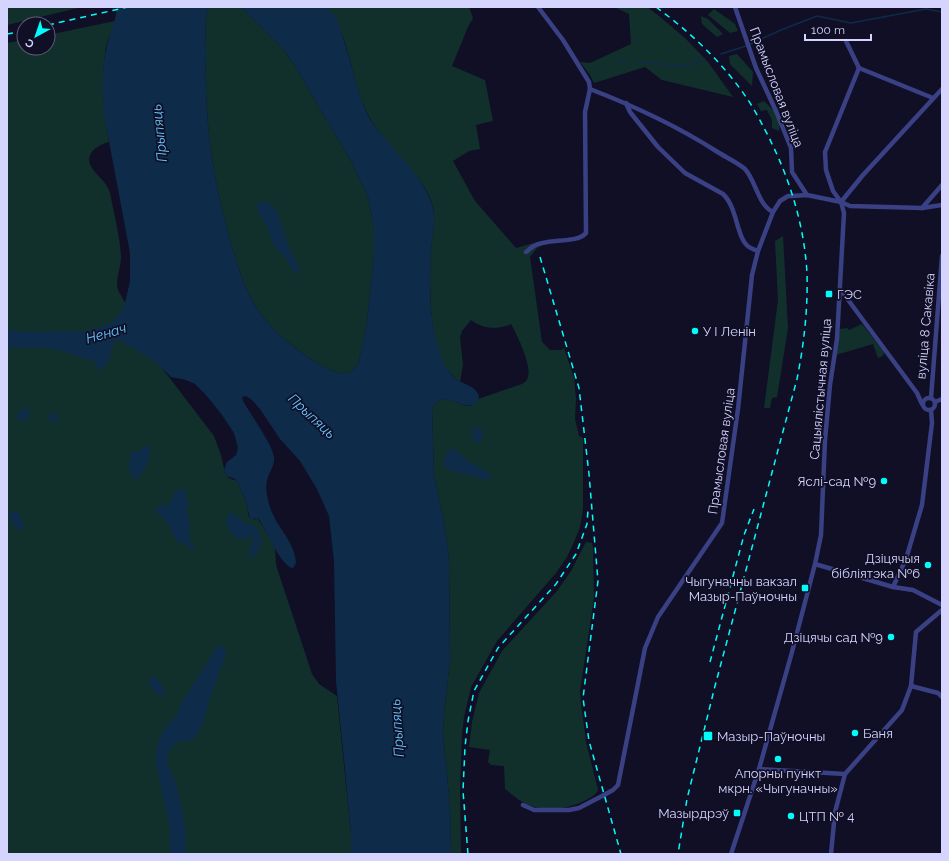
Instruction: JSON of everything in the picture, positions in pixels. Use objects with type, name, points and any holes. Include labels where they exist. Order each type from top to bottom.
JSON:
[{"type":"street","points":[[526,252],[534,246],[543,243],[579,238],[584,236],[586,230],[585,112],[590,89],[587,77],[563,40],[538,7]]},
{"type":"street","name":"Прамысловая вуліца","points":[[735,7],[756,68],[791,148],[792,172],[807,195]]},
{"type":"street","points":[[846,41],[859,68],[933,98]]},
{"type":"street","name":"Сацыялістычная вуліца","points":[[731,854],[758,769],[796,639],[816,564],[822,535],[825,440],[830,385],[837,339],[844,213],[841,202],[833,191],[826,170],[825,152],[859,68]]},
{"type":"street","points":[[590,89],[626,103],[694,138],[744,169],[751,178],[759,195],[769,210],[773,212],[780,202],[788,196],[807,195],[841,202],[850,206],[922,208],[942,205]]},
{"type":"street","points":[[841,202],[863,175],[942,89]]},
{"type":"street","points":[[626,103],[630,112],[658,147],[685,173],[724,194],[735,212],[739,230],[744,242],[749,247],[758,251]]},
{"type":"street","points":[[922,208],[942,185]]},
{"type":"street","name":"Прамысловая вуліца","points":[[523,805],[534,810],[569,810],[579,808],[613,790],[618,784],[645,648],[658,617],[722,523],[738,410],[752,275],[758,251],[773,212]]},
{"type":"street","name":"вуліца 8 Сакавіка","points":[[930,397],[942,256]]},
{"type":"street","points":[[840,289],[917,394],[925,409],[931,410]]},
{"type":"street","points":[[917,394],[930,397],[935,402]]},
{"type":"street","points":[[922,404],[923,400],[930,397]]},
{"type":"street","points":[[935,402],[942,399]]},
{"type":"street","points":[[893,587],[906,559],[922,505],[932,423],[931,410],[935,406],[935,402]]},
{"type":"street","points":[[816,564],[893,587],[913,590],[942,605]]},
{"type":"street","points":[[831,854],[835,812],[845,774],[902,710],[911,686],[916,632],[942,610]]},
{"type":"street","points":[[911,686],[938,693],[942,697]]},
{"type":"street","points":[[758,769],[845,774]]},
{"type":"green space","points":[[7,7],[82,7],[44,16],[16,16],[16,23],[7,25]]},
{"type":"green space","points":[[209,7],[241,7],[281,47],[294,64],[352,163],[368,197],[374,228],[374,257],[366,329],[358,364],[348,373],[335,372],[326,368],[297,349],[278,333],[262,316],[256,307],[241,276],[224,219],[214,172],[208,125],[206,101],[205,23]]},
{"type":"green space","points":[[325,7],[469,7],[473,18],[452,66],[485,80],[493,121],[476,125],[480,149],[469,151],[453,161],[475,201],[516,248],[541,241],[543,245],[537,248],[530,257],[542,342],[550,350],[561,350],[564,348],[574,378],[576,399],[575,419],[579,436],[583,438],[583,509],[580,527],[567,557],[556,573],[497,641],[471,687],[464,717],[462,734],[460,789],[461,854],[451,854],[450,807],[443,733],[450,660],[449,559],[444,522],[434,475],[432,410],[435,404],[440,400],[450,400],[466,406],[471,406],[478,399],[522,384],[528,378],[528,365],[520,342],[511,324],[490,328],[471,320],[462,331],[460,337],[463,365],[460,382],[444,365],[435,339],[431,309],[430,264],[434,221],[432,203],[421,183],[383,137],[367,113],[359,94],[348,52],[338,25],[332,14]]},
{"type":"green space","points":[[614,7],[647,7],[659,16],[686,39],[708,62],[733,97],[662,80],[645,67],[594,83],[580,62],[590,63],[631,44],[629,14]]},
{"type":"green space","points":[[714,9],[735,24],[738,31],[730,33],[708,15]]},
{"type":"green space","points":[[701,16],[708,19],[723,34],[717,37],[702,24]]},
{"type":"green space","points":[[115,21],[108,40],[104,59],[104,106],[109,142],[96,148],[90,154],[89,158],[92,168],[105,183],[110,193],[121,257],[117,282],[118,290],[162,368],[214,436],[221,455],[225,473],[229,478],[237,481],[246,502],[249,517],[253,520],[257,518],[270,538],[275,549],[277,568],[312,674],[319,684],[337,696],[351,835],[351,854],[7,854],[7,43],[16,41],[16,56],[56,56],[56,33]]},
{"type":"green space","points":[[737,54],[753,72],[752,86],[730,64],[729,56]]},
{"type":"green space","points":[[764,101],[780,117],[779,131],[772,128],[772,120],[767,110],[761,111],[757,104]]},
{"type":"green space","points":[[783,236],[788,328],[777,397],[772,398],[770,408],[764,408],[778,300],[775,241]]},
{"type":"green space","points":[[862,324],[884,352],[883,356],[878,358],[873,344],[836,355],[840,329],[847,328],[849,330]]},
{"type":"green space","points":[[586,542],[592,543],[593,548],[594,598],[580,691],[586,742],[598,790],[586,800],[567,807],[553,809],[538,808],[517,799],[505,789],[504,766],[491,765],[488,762],[490,750],[469,747],[472,722],[479,693],[502,651],[557,591],[571,571]]},
{"type":"water","points":[[117,7],[209,7],[205,29],[206,101],[208,125],[214,172],[224,219],[241,276],[248,292],[262,316],[288,342],[317,363],[340,373],[348,373],[352,371],[358,364],[366,329],[374,257],[374,228],[368,197],[352,163],[294,64],[281,47],[241,7],[325,7],[333,14],[339,24],[364,107],[370,119],[413,171],[421,182],[432,204],[434,222],[431,252],[430,291],[436,342],[441,358],[448,371],[456,379],[476,390],[479,397],[475,404],[470,406],[449,400],[443,400],[437,402],[432,410],[434,475],[444,522],[449,559],[450,660],[443,733],[450,807],[451,854],[351,854],[351,835],[336,681],[334,561],[329,516],[317,489],[300,461],[280,439],[260,409],[246,396],[242,397],[273,452],[274,463],[267,481],[267,494],[274,517],[293,549],[296,563],[293,568],[288,566],[279,555],[259,519],[256,518],[252,520],[250,518],[245,499],[238,483],[235,479],[227,476],[224,470],[227,462],[236,455],[238,448],[234,433],[222,415],[195,384],[186,380],[171,377],[156,362],[120,340],[114,342],[107,364],[100,370],[96,368],[96,363],[94,361],[59,350],[7,347],[7,329],[24,332],[84,331],[112,322],[122,311],[125,303],[130,281],[130,253],[105,120],[103,92],[105,55]]},
{"type":"water","points":[[262,201],[270,204],[277,212],[289,248],[297,262],[299,270],[298,273],[293,271],[287,260],[274,246],[268,229],[257,209],[257,205]]},
{"type":"water","points":[[27,408],[29,410],[29,416],[24,421],[19,421],[17,418],[19,413],[23,409]]},
{"type":"water","points":[[51,413],[55,413],[57,417],[55,421],[51,421],[49,419],[49,415]]},
{"type":"water","points":[[476,427],[482,430],[483,436],[481,441],[478,443],[474,441],[472,435],[473,429]]},
{"type":"water","points":[[146,446],[150,449],[148,461],[138,479],[135,479],[132,476],[129,464],[131,453],[134,451],[138,452]]},
{"type":"water","points":[[453,448],[468,461],[489,473],[491,478],[486,480],[447,469],[444,465],[444,458]]},
{"type":"water","points":[[182,488],[186,490],[186,496],[189,503],[186,513],[190,521],[189,538],[195,551],[194,552],[185,543],[180,543],[177,541],[171,531],[170,526],[156,511],[157,507],[163,504],[165,508],[167,508],[175,492]]},
{"type":"water","points":[[15,511],[19,514],[22,520],[24,527],[21,530],[15,528],[10,518],[10,513]]},
{"type":"water","points":[[230,513],[233,513],[245,523],[258,527],[261,543],[256,554],[252,558],[250,558],[249,555],[254,536],[241,539],[232,534],[228,529],[227,524],[227,518]]},
{"type":"water","points":[[219,645],[225,647],[226,653],[200,729],[192,740],[176,742],[168,755],[168,763],[175,782],[186,837],[185,854],[170,854],[169,824],[156,764],[157,747],[163,731],[177,715],[181,704]]},
{"type":"water","points":[[152,676],[157,679],[161,685],[163,697],[158,696],[150,685],[150,679]]},
{"type":"waterway","points":[[750,44],[817,16],[851,23],[926,9],[942,12]]},
{"type":"waterway","points":[[721,54],[746,46]]},
{"type":"waterway","points":[[618,60],[625,61]]},
{"type":"waterway","points":[[637,62],[684,66],[705,60]]},
{"type":"railway","points":[[56,23],[128,7]]},
{"type":"railway","points":[[656,7],[705,48],[737,84],[756,112],[773,145],[793,198],[802,235],[807,273],[805,326],[797,379],[715,686],[687,799],[678,854]]},
{"type":"railway","points":[[7,34],[16,32]]},
{"type":"railway","points":[[540,257],[579,388],[589,474],[598,581],[583,698],[589,741],[621,854]]},
{"type":"railway","points":[[710,662],[744,535],[754,509]]},
{"type":"railway","points":[[468,854],[463,791],[465,747],[474,691],[498,648],[556,584],[576,554],[587,524],[588,510]]},
{"type":"place","name":"ГЭС","points":[[829,294]]},
{"type":"place","name":"У І Ленін","points":[[695,331]]},
{"type":"place","name":"Яслі-сад №9","points":[[884,481]]},
{"type":"place","name":"Дзіцячыя бібліятэка №6","points":[[928,565]]},
{"type":"place","name":"Чыгуначны вакзал Мазыр-Паўночны","points":[[805,588]]},
{"type":"place","name":"Дзіцячы сад №9","points":[[891,637]]},
{"type":"place","name":"Баня","points":[[855,733]]},
{"type":"place","name":"Мазыр-Паўночны","points":[[708,736]]},
{"type":"place","name":"Апорны пункт мкрн. «Чыгуначны»","points":[[778,759]]},
{"type":"place","name":"Мазырдрэў","points":[[737,813]]},
{"type":"place","name":"ЦТП № 4","points":[[791,816]]},
{"type":"water label","name":"Прыпяць","points":[[159,133]]},
{"type":"water label","name":"Ненач","points":[[106,333]]},
{"type":"water label","name":"Прыпяць","points":[[312,416]]},
{"type":"water label","name":"Прыпяць","points":[[397,728]]}]
